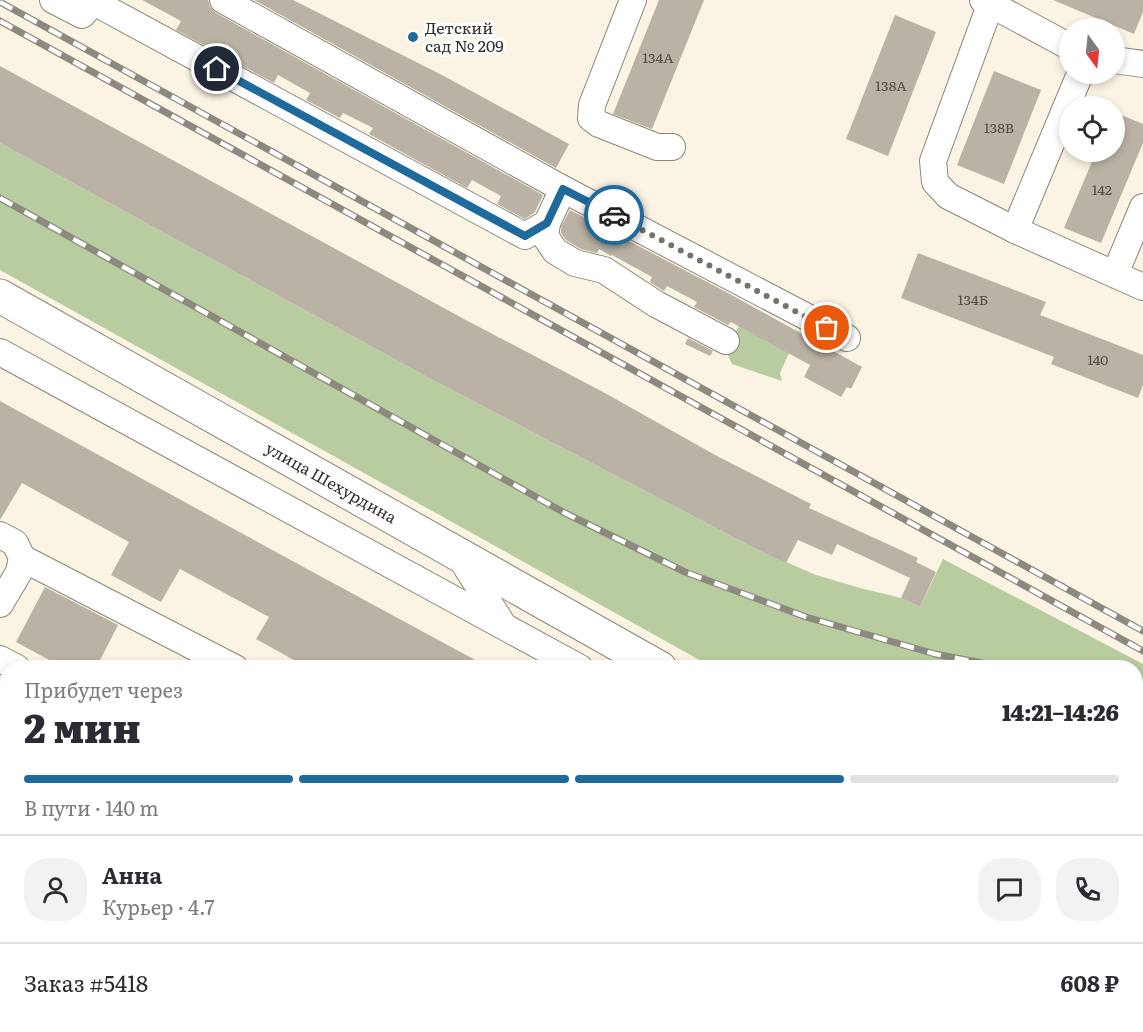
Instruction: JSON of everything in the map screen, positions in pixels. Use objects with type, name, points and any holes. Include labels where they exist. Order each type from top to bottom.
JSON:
[{"type":"main road","name":"улица Шехурдина","points":[[0,296],[646,660]]},
{"type":"street","points":[[52,0],[82,15],[94,1],[525,236],[547,223]]},
{"type":"street","points":[[223,0],[563,189],[847,338]]},
{"type":"street","points":[[633,0],[592,105],[591,118],[599,124],[657,147],[672,147]]},
{"type":"street","points":[[1059,41],[988,1],[933,161],[935,182],[948,196],[1015,230],[1143,287]]},
{"type":"street","points":[[1125,62],[1143,64]]},
{"type":"street","points":[[1015,230],[1076,84]]},
{"type":"street","points":[[563,189],[547,223],[545,236],[555,250],[576,263],[604,270],[656,304],[726,341]]},
{"type":"street","points":[[1115,274],[1143,207]]},
{"type":"street","points":[[0,352],[566,660]]},
{"type":"street","points":[[0,535],[15,543],[21,558],[20,572],[0,604]]},
{"type":"street","points":[[460,556],[503,625]]},
{"type":"street","points":[[21,558],[219,660]]},
{"type":"green space","points":[[0,143],[429,378],[756,549],[816,575],[901,598],[920,607],[943,559],[1135,660],[699,660],[0,270]]},
{"type":"green space","points":[[739,326],[789,353],[780,373],[782,381],[732,364],[725,349]]},
{"type":"building","points":[[142,0],[208,0],[210,7],[216,13],[543,195],[535,212],[525,219],[497,204],[501,196],[472,180],[467,188],[369,134],[373,128],[343,113],[340,118],[306,100],[310,93],[278,75],[274,83],[176,30],[181,21]]},
{"type":"building","points":[[254,0],[293,0],[442,75],[569,144],[556,168]]},
{"type":"building","points":[[659,0],[704,0],[652,129],[613,114]]},
{"type":"building","points":[[1053,0],[1143,0],[1143,12],[1134,34],[1125,30],[1125,18],[1096,18]]},
{"type":"building","points":[[895,15],[936,32],[888,156],[846,139]]},
{"type":"building","points":[[0,66],[717,456],[811,504],[809,508],[918,558],[916,562],[936,572],[920,607],[901,598],[910,578],[837,544],[832,555],[798,540],[786,563],[756,549],[429,378],[0,143]]},
{"type":"building","points":[[994,71],[1041,90],[1004,184],[957,165]]},
{"type":"building","points":[[1125,117],[1143,124],[1143,143],[1101,243],[1064,228],[1092,162],[1125,162]]},
{"type":"building","points":[[570,210],[862,367],[851,389],[847,387],[841,397],[804,377],[810,365],[731,322],[728,325],[694,307],[697,302],[667,286],[664,291],[650,282],[652,277],[612,255],[599,249],[597,253],[581,249],[566,240],[561,233],[561,227]]},
{"type":"building","points":[[918,253],[1046,302],[1040,315],[1143,355],[1143,385],[1138,398],[1051,364],[1054,357],[901,298]]},
{"type":"building","points":[[688,338],[713,351],[710,356],[685,344]]},
{"type":"building","points":[[0,401],[475,660],[294,660],[256,639],[269,617],[180,569],[161,602],[111,575],[129,542],[22,483],[0,520]]},
{"type":"building","points":[[45,587],[118,625],[100,660],[49,660],[16,642]]},
{"type":"railway","points":[[0,2],[1143,631]]},
{"type":"railway","points":[[0,21],[1143,651]]},
{"type":"railway","points":[[0,198],[563,512],[685,572],[806,617],[935,654],[966,660]]},
{"type":"way so far","points":[[614,215],[827,328]]},
{"type":"place","name":"Детский сад № 209","points":[[413,37]]},
{"type":"route","points":[[217,69],[525,236],[547,223],[563,189],[614,215]]}]
